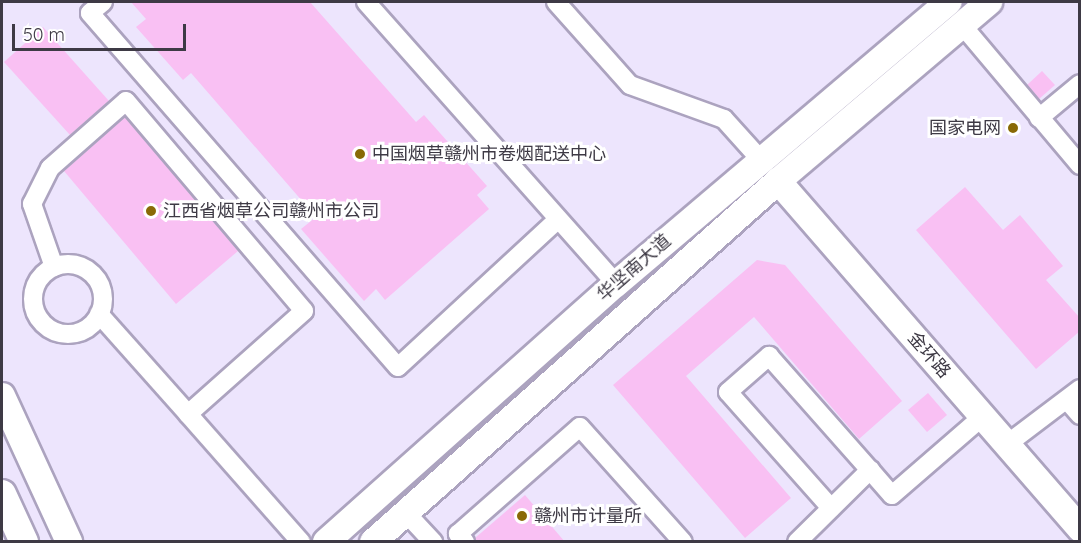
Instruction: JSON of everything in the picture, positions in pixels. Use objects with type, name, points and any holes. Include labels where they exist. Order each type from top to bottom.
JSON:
[{"type":"main road","name":"华坚南大道","points":[[326,542],[616,284],[760,159],[948,2]]},
{"type":"main road","name":"华坚南大道","points":[[373,542],[778,181],[989,2]]},
{"type":"main road","name":"金环路","points":[[778,181],[1080,529]]},
{"type":"main road","points":[[2,396],[69,542]]},
{"type":"main road","points":[[2,494],[24,542]]},
{"type":"street","points":[[103,2],[90,13],[398,367],[556,221]]},
{"type":"street","points":[[366,2],[556,221],[616,284]]},
{"type":"street","points":[[556,2],[630,85],[724,118],[760,159]]},
{"type":"street","points":[[962,25],[1080,165]]},
{"type":"street","points":[[1039,118],[1080,84]]},
{"type":"street","points":[[54,267],[32,204],[50,168],[126,101],[304,311],[188,414]]},
{"type":"street","points":[[70,264],[90,273],[102,292],[99,314],[73,334],[42,322],[33,294],[42,276],[54,267],[70,264]]},
{"type":"street","points":[[99,314],[301,542]]},
{"type":"street","points":[[831,508],[728,392],[770,356],[892,495],[982,417]]},
{"type":"street","points":[[1006,445],[1073,394],[1080,415]]},
{"type":"street","points":[[465,542],[458,534],[580,427],[683,542]]},
{"type":"street","points":[[797,542],[870,470]]},
{"type":"street","points":[[406,513],[433,542]]},
{"type":"building","name":"中国烟草赣州市卷烟配送中心","points":[[131,2],[310,2],[416,122],[424,115],[487,186],[477,195],[489,209],[385,300],[376,289],[364,301],[301,229],[316,217],[191,73],[183,80],[136,27],[146,19]]},
{"type":"building","points":[[43,27],[109,101],[70,135],[4,62]]},
{"type":"building","points":[[1042,71],[1055,85],[1039,99],[1027,85]]},
{"type":"building","name":"江西省烟草公司赣州市公司","points":[[125,117],[238,251],[176,304],[64,171]]},
{"type":"building","points":[[965,187],[1003,230],[1020,215],[1063,266],[1046,280],[1080,318],[1080,331],[1036,369],[916,230]]},
{"type":"building","points":[[757,260],[785,265],[902,401],[859,439],[754,317],[686,376],[791,498],[745,538],[613,385]]},
{"type":"building","points":[[928,393],[947,415],[927,432],[908,410]]},
{"type":"building","name":"赣州市计量所","points":[[525,495],[565,542],[476,542],[475,538]]},
{"type":"place","name":"国家电网","points":[[1013,128]]},
{"type":"place","name":"中国烟草赣州市卷烟配送中心","points":[[360,154]]},
{"type":"place","name":"江西省烟草公司赣州市公司","points":[[151,211]]},
{"type":"place","name":"赣州市计量所","points":[[522,516]]}]
